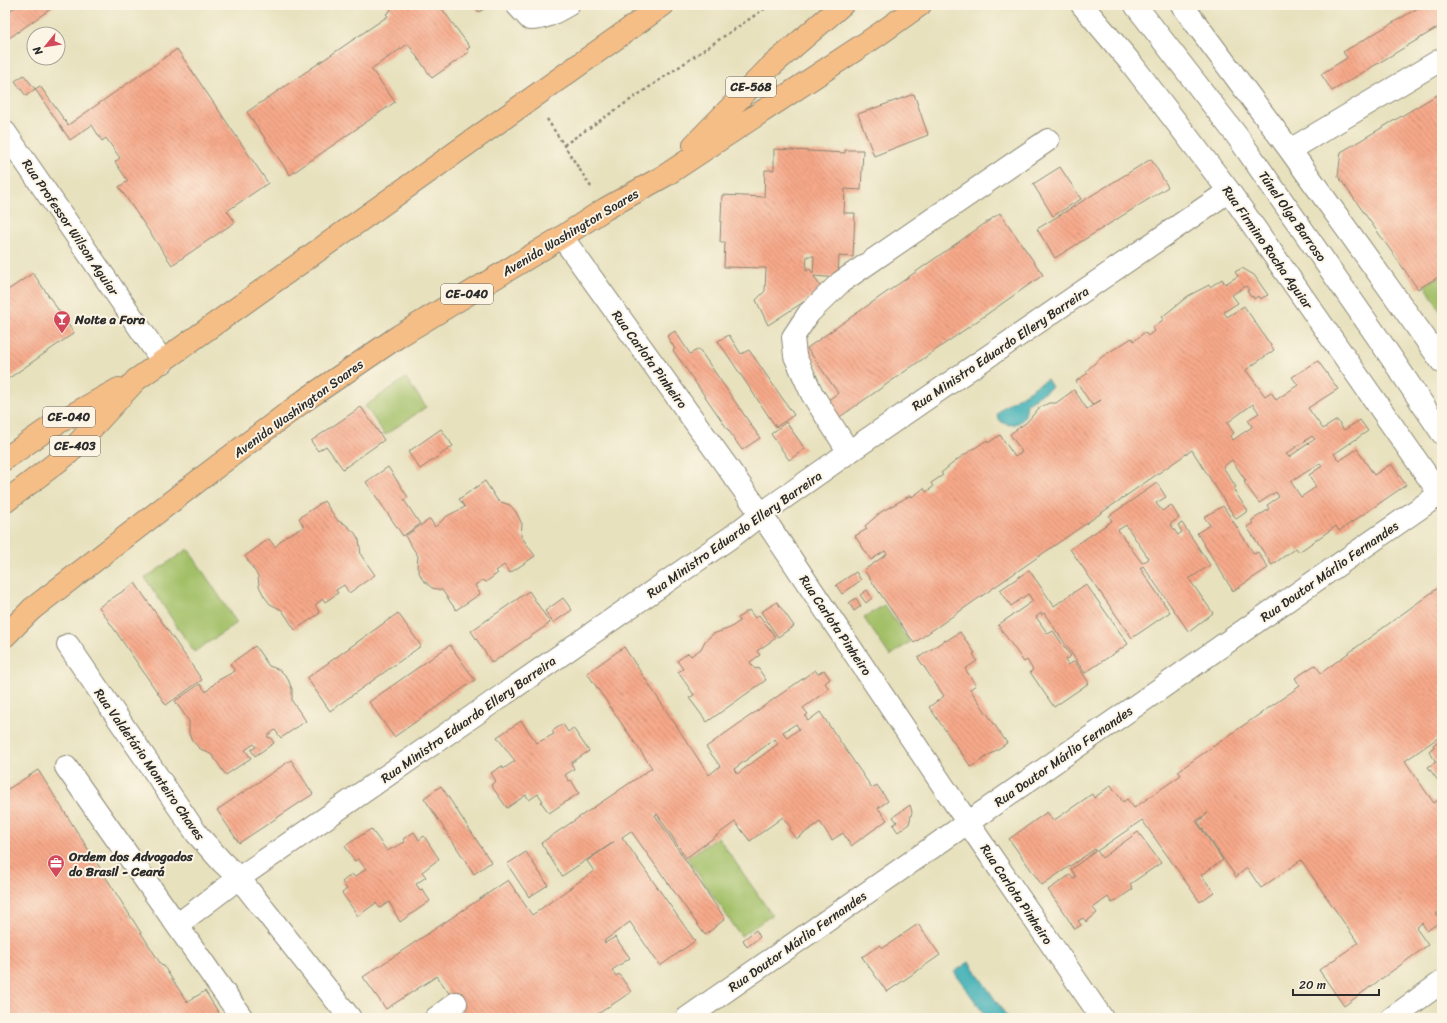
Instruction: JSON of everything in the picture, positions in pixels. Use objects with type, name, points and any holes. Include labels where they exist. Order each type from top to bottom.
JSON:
[{"type":"main road","name":"CE-040","points":[[5,459],[52,426],[136,380],[163,362],[663,5]]},
{"type":"main road","name":"CE-568","points":[[666,175],[768,68],[842,5]]},
{"type":"main road","name":"Avenida Washington Soares","points":[[5,636],[32,609],[305,400],[399,336],[562,237],[605,209],[666,175],[878,35],[920,5]]},
{"type":"main road","name":"CE-403","points":[[5,502],[69,453],[136,380]]},
{"type":"main road","name":"Avenida Washington Soares","points":[[5,623],[32,609]]},
{"type":"street","points":[[517,5],[530,19],[540,19],[549,16],[568,5]]},
{"type":"street","name":"Rua Firmino Rocha Aguiar","points":[[1082,5],[1131,63],[1229,191],[1441,496]]},
{"type":"street","points":[[1182,5],[1290,150],[1442,362]]},
{"type":"street","name":"Túnel Olga Barroso","points":[[1136,6],[1237,136],[1376,335],[1442,433]]},
{"type":"street","points":[[1290,150],[1442,59]]},
{"type":"street","name":"Rua Professor Wilson Aguiar","points":[[5,132],[163,362]]},
{"type":"street","points":[[849,452],[812,394],[795,356],[793,337],[809,313],[841,282],[1048,140]]},
{"type":"street","name":"Rua Ministro Eduardo Ellery Barreira","points":[[177,925],[239,878],[734,535],[761,514],[849,452],[1229,191]]},
{"type":"street","name":"Rua Carlota Pinheiro","points":[[562,237],[761,514],[1102,1018]]},
{"type":"street","name":"Rua Doutor Márlio Fernandes","points":[[686,1018],[1441,496]]},
{"type":"street","name":"Rua Valdetário Monteiro Chaves","points":[[68,645],[197,834],[222,862],[239,878],[350,1018]]},
{"type":"street","points":[[66,767],[242,1018]]},
{"type":"street","points":[[1392,1018],[1442,982]]},
{"type":"street","points":[[436,1018],[456,1003]]},
{"type":"path","points":[[564,144],[770,5]]},
{"type":"path","points":[[533,97],[605,209]]},
{"type":"green space","points":[[1442,275],[1442,314],[1425,285]]},
{"type":"green space","points":[[406,378],[426,407],[385,435],[365,406]]},
{"type":"green space","points":[[188,549],[237,623],[194,652],[145,578]]},
{"type":"green space","points":[[884,605],[910,642],[890,656],[864,618]]},
{"type":"green space","points":[[718,837],[772,915],[741,936],[687,858]]},
{"type":"water","points":[[1047,379],[1052,387],[1027,404],[1025,414],[1019,423],[1011,425],[1004,423],[998,418],[997,414],[1002,408]]},
{"type":"water","points":[[969,962],[1008,1018],[987,1018],[954,972]]},
{"type":"building","points":[[18,5],[56,5],[5,41],[5,14]]},
{"type":"building","points":[[387,5],[439,5],[470,47],[467,49],[469,52],[432,78],[408,44],[371,69],[395,102],[290,175],[247,112],[388,16],[386,14],[391,10]]},
{"type":"building","points":[[474,5],[482,5],[484,9],[479,12]]},
{"type":"building","points":[[1423,5],[1442,5],[1442,25],[1332,91],[1321,74],[1347,58],[1343,52]]},
{"type":"building","points":[[177,49],[268,183],[227,211],[235,222],[172,265],[119,187],[128,181],[115,162],[120,158],[106,138],[102,141],[92,125],[70,140],[35,89],[40,86],[68,125]]},
{"type":"building","points":[[24,75],[35,89],[26,96],[15,81]]},
{"type":"building","points":[[1442,92],[1442,275],[1418,289],[1338,176],[1341,152]]},
{"type":"building","points":[[914,94],[928,135],[874,156],[858,114]]},
{"type":"building","points":[[774,149],[845,153],[845,150],[863,150],[861,190],[845,189],[844,213],[855,213],[853,257],[839,256],[838,278],[814,276],[822,290],[768,325],[756,300],[765,291],[766,268],[724,267],[725,242],[720,242],[722,195],[764,197],[765,170],[774,170]],"holes":[[[807,256],[814,256],[813,274],[810,269],[806,271]]]},
{"type":"building","points":[[1151,159],[1168,187],[1055,258],[1037,229]]},
{"type":"building","points":[[1060,167],[1081,199],[1053,216],[1033,184]]},
{"type":"building","points":[[1000,213],[1043,275],[834,421],[823,404],[838,393],[807,348]]},
{"type":"building","points":[[1242,268],[1254,275],[1268,295],[1260,299],[1258,296],[1254,299],[1253,296],[1251,297],[1247,291],[1249,290],[1246,286],[1232,295],[1238,303],[1224,312],[1227,317],[1244,306],[1274,350],[1246,370],[1265,396],[1271,392],[1276,400],[1298,385],[1292,377],[1318,361],[1338,389],[1308,408],[1323,429],[1337,420],[1344,430],[1360,420],[1368,431],[1334,454],[1339,461],[1357,449],[1374,475],[1391,464],[1406,485],[1339,531],[1336,526],[1299,552],[1296,548],[1272,565],[1247,527],[1253,523],[1251,521],[1269,509],[1267,505],[1279,497],[1276,492],[1259,503],[1244,482],[1246,481],[1232,460],[1223,467],[1236,487],[1233,489],[1248,511],[1236,519],[1192,450],[914,643],[864,570],[887,554],[885,551],[871,560],[855,536],[867,529],[865,526],[881,512],[911,495],[912,497],[924,488],[926,492],[933,487],[931,483],[943,475],[941,473],[958,459],[987,440],[988,443],[1000,435],[1015,457],[1022,452],[1010,434],[1027,422],[1039,408],[1049,403],[1056,403],[1074,390],[1087,409],[1101,400],[1092,405],[1076,381],[1088,373],[1086,371],[1103,356],[1132,338],[1134,341],[1145,332],[1148,336],[1154,331],[1152,328],[1164,319],[1162,317],[1188,296],[1209,285],[1210,287],[1222,279],[1225,284],[1238,276],[1235,272]],"holes":[[[1253,404],[1259,413],[1248,420],[1252,427],[1233,440],[1230,436],[1234,433],[1227,423]],[[1312,436],[1315,439],[1289,457],[1286,454]],[[1320,463],[1322,466],[1309,475],[1316,487],[1301,497],[1291,482]]]},
{"type":"building","points":[[33,273],[74,333],[5,381],[5,292]]},
{"type":"building","points":[[675,331],[690,354],[699,349],[760,438],[742,450],[673,350],[675,349],[667,336]]},
{"type":"building","points":[[729,335],[741,354],[749,350],[794,415],[776,427],[718,341]]},
{"type":"building","points":[[361,407],[384,440],[343,469],[326,446],[318,451],[311,441]]},
{"type":"building","points":[[786,422],[805,449],[789,460],[771,434]]},
{"type":"building","points":[[441,429],[453,446],[420,469],[408,452]]},
{"type":"building","points":[[388,467],[408,497],[404,500],[420,524],[403,536],[366,482]]},
{"type":"building","points":[[485,481],[498,501],[510,505],[516,512],[522,524],[521,536],[535,556],[510,573],[504,565],[496,571],[498,573],[486,582],[483,580],[475,585],[480,594],[456,610],[442,590],[432,588],[422,579],[417,567],[418,556],[405,536],[430,519],[435,527],[447,516],[465,507],[459,499]]},
{"type":"building","points":[[1157,483],[1166,497],[1156,503],[1162,511],[1171,505],[1179,518],[1170,524],[1178,535],[1182,532],[1178,525],[1182,523],[1210,565],[1189,579],[1213,613],[1189,632],[1143,566],[1140,568],[1170,612],[1132,638],[1070,549],[1112,521],[1109,516]],"holes":[[[1126,525],[1149,559],[1142,563],[1118,530]]]},
{"type":"building","points":[[324,501],[338,521],[345,524],[355,533],[359,540],[361,555],[375,575],[349,593],[344,585],[336,590],[338,593],[325,602],[323,599],[315,605],[320,613],[295,630],[282,610],[270,604],[264,596],[259,586],[258,576],[245,556],[269,539],[275,547],[286,536],[304,527],[299,518]]},
{"type":"building","points":[[1223,506],[1254,554],[1258,552],[1268,568],[1233,591],[1197,533],[1210,525],[1204,517]]},
{"type":"building","points":[[1029,570],[1054,606],[1086,584],[1128,644],[1085,673],[1044,613],[1042,615],[1041,613],[1036,617],[1048,634],[1053,631],[1071,656],[1065,660],[1068,665],[1075,661],[1089,683],[1054,707],[1030,672],[1033,670],[1027,660],[1024,662],[998,625],[1033,601],[1028,594],[1011,606],[1000,590]]},
{"type":"building","points":[[856,572],[861,580],[842,594],[836,585]]},
{"type":"building","points":[[135,583],[202,680],[166,705],[99,607]]},
{"type":"building","points":[[1442,585],[1442,735],[1405,761],[1434,803],[1442,797],[1442,810],[1440,811],[1442,814],[1442,885],[1437,889],[1442,895],[1442,900],[1438,903],[1442,909],[1436,914],[1441,921],[1427,931],[1422,923],[1416,928],[1428,945],[1344,1006],[1319,970],[1358,943],[1301,860],[1261,888],[1247,868],[1236,877],[1198,822],[1208,813],[1196,821],[1223,860],[1201,875],[1214,892],[1200,902],[1142,820],[1097,851],[1102,858],[1138,832],[1161,863],[1130,884],[1133,889],[1112,903],[1108,897],[1093,908],[1097,913],[1086,922],[1083,918],[1078,921],[1081,925],[1075,929],[1048,890],[1070,875],[1073,879],[1076,877],[1071,869],[1096,851],[1095,849],[1042,885],[1009,839],[1047,812],[1053,821],[1092,794],[1094,798],[1111,785],[1123,802],[1127,799],[1134,808],[1181,775],[1178,771],[1300,686],[1295,678],[1315,665],[1321,673]]},
{"type":"building","points":[[867,590],[872,598],[866,603],[860,595]]},
{"type":"building","points":[[529,591],[550,623],[492,663],[471,631]]},
{"type":"building","points":[[563,598],[572,610],[553,623],[545,611]]},
{"type":"building","points":[[856,598],[861,606],[854,611],[849,603]]},
{"type":"building","points":[[777,602],[794,626],[778,637],[761,612]]},
{"type":"building","points":[[749,610],[755,618],[759,615],[776,638],[757,651],[760,655],[750,662],[755,669],[758,668],[766,680],[707,722],[689,698],[694,695],[678,672],[683,669],[677,661],[688,653],[691,656],[701,649],[705,641],[713,634],[730,628],[740,621],[738,618]]},
{"type":"building","points":[[398,613],[421,646],[330,711],[307,678]]},
{"type":"building","points":[[960,632],[975,653],[973,654],[977,661],[965,669],[976,685],[970,689],[1007,743],[971,767],[929,707],[944,696],[918,658]]},
{"type":"building","points":[[450,645],[475,680],[394,737],[369,702]]},
{"type":"building","points":[[255,646],[269,666],[280,670],[287,677],[292,689],[292,701],[306,721],[281,738],[275,730],[267,736],[269,738],[270,737],[274,743],[255,756],[251,750],[256,747],[254,744],[245,750],[251,758],[226,775],[212,755],[199,748],[192,740],[189,734],[189,721],[175,701],[200,684],[206,692],[217,681],[235,671],[230,664]]},
{"type":"building","points":[[624,647],[709,775],[720,766],[706,747],[815,670],[818,674],[824,670],[830,679],[825,683],[829,689],[803,708],[808,714],[805,716],[808,721],[820,712],[872,788],[877,785],[888,801],[878,808],[887,820],[851,846],[843,833],[832,840],[820,822],[796,839],[789,830],[791,828],[783,817],[750,841],[735,822],[686,858],[657,814],[655,815],[725,919],[705,935],[631,831],[622,837],[695,941],[660,966],[630,922],[604,941],[605,943],[615,937],[630,958],[612,970],[616,976],[619,974],[631,992],[592,1018],[466,1018],[437,976],[386,1009],[363,977],[508,880],[532,915],[594,871],[587,861],[614,842],[562,876],[541,843],[652,768],[587,673]],"holes":[[[796,724],[799,729],[787,738],[783,732]],[[775,739],[778,744],[737,774],[734,769]]]},
{"type":"building","points":[[521,721],[537,743],[554,734],[552,731],[563,724],[568,732],[573,728],[589,751],[571,763],[574,769],[565,775],[569,781],[571,780],[579,793],[549,813],[541,802],[543,801],[538,794],[529,800],[526,795],[507,808],[491,785],[496,781],[491,773],[502,766],[503,769],[515,761],[497,737]]},
{"type":"building","points":[[1442,739],[1442,786],[1428,767],[1436,762],[1429,751],[1434,747],[1433,745]]},
{"type":"building","points":[[291,760],[313,794],[239,843],[217,810]]},
{"type":"building","name":"Ordem dos Advogados do Brasil - Ceará","points":[[38,770],[162,966],[163,965],[187,1002],[205,991],[222,1018],[8,1018],[5,1013],[5,791]]},
{"type":"building","points":[[441,786],[491,862],[474,874],[424,798]]},
{"type":"building","points":[[910,805],[912,812],[909,824],[898,832],[893,825],[897,822],[893,817]]},
{"type":"building","points":[[371,829],[387,851],[405,842],[403,839],[414,832],[419,840],[424,836],[439,859],[422,872],[426,877],[416,884],[420,890],[422,889],[430,901],[400,922],[389,902],[380,908],[376,903],[358,916],[342,893],[347,889],[342,882],[352,874],[355,877],[366,869],[358,859],[355,861],[345,846]]},
{"type":"building","points":[[526,852],[548,885],[529,897],[507,864]]},
{"type":"building","points":[[918,924],[940,955],[887,992],[862,957],[880,945],[883,948]]},
{"type":"building","points":[[756,930],[760,937],[747,947],[743,940]]},
{"type":"place","name":"Noite a Fora","points":[[62,334]]},
{"type":"place","name":"Ordem dos Advogados do Brasil - Ceará","points":[[56,878]]}]
